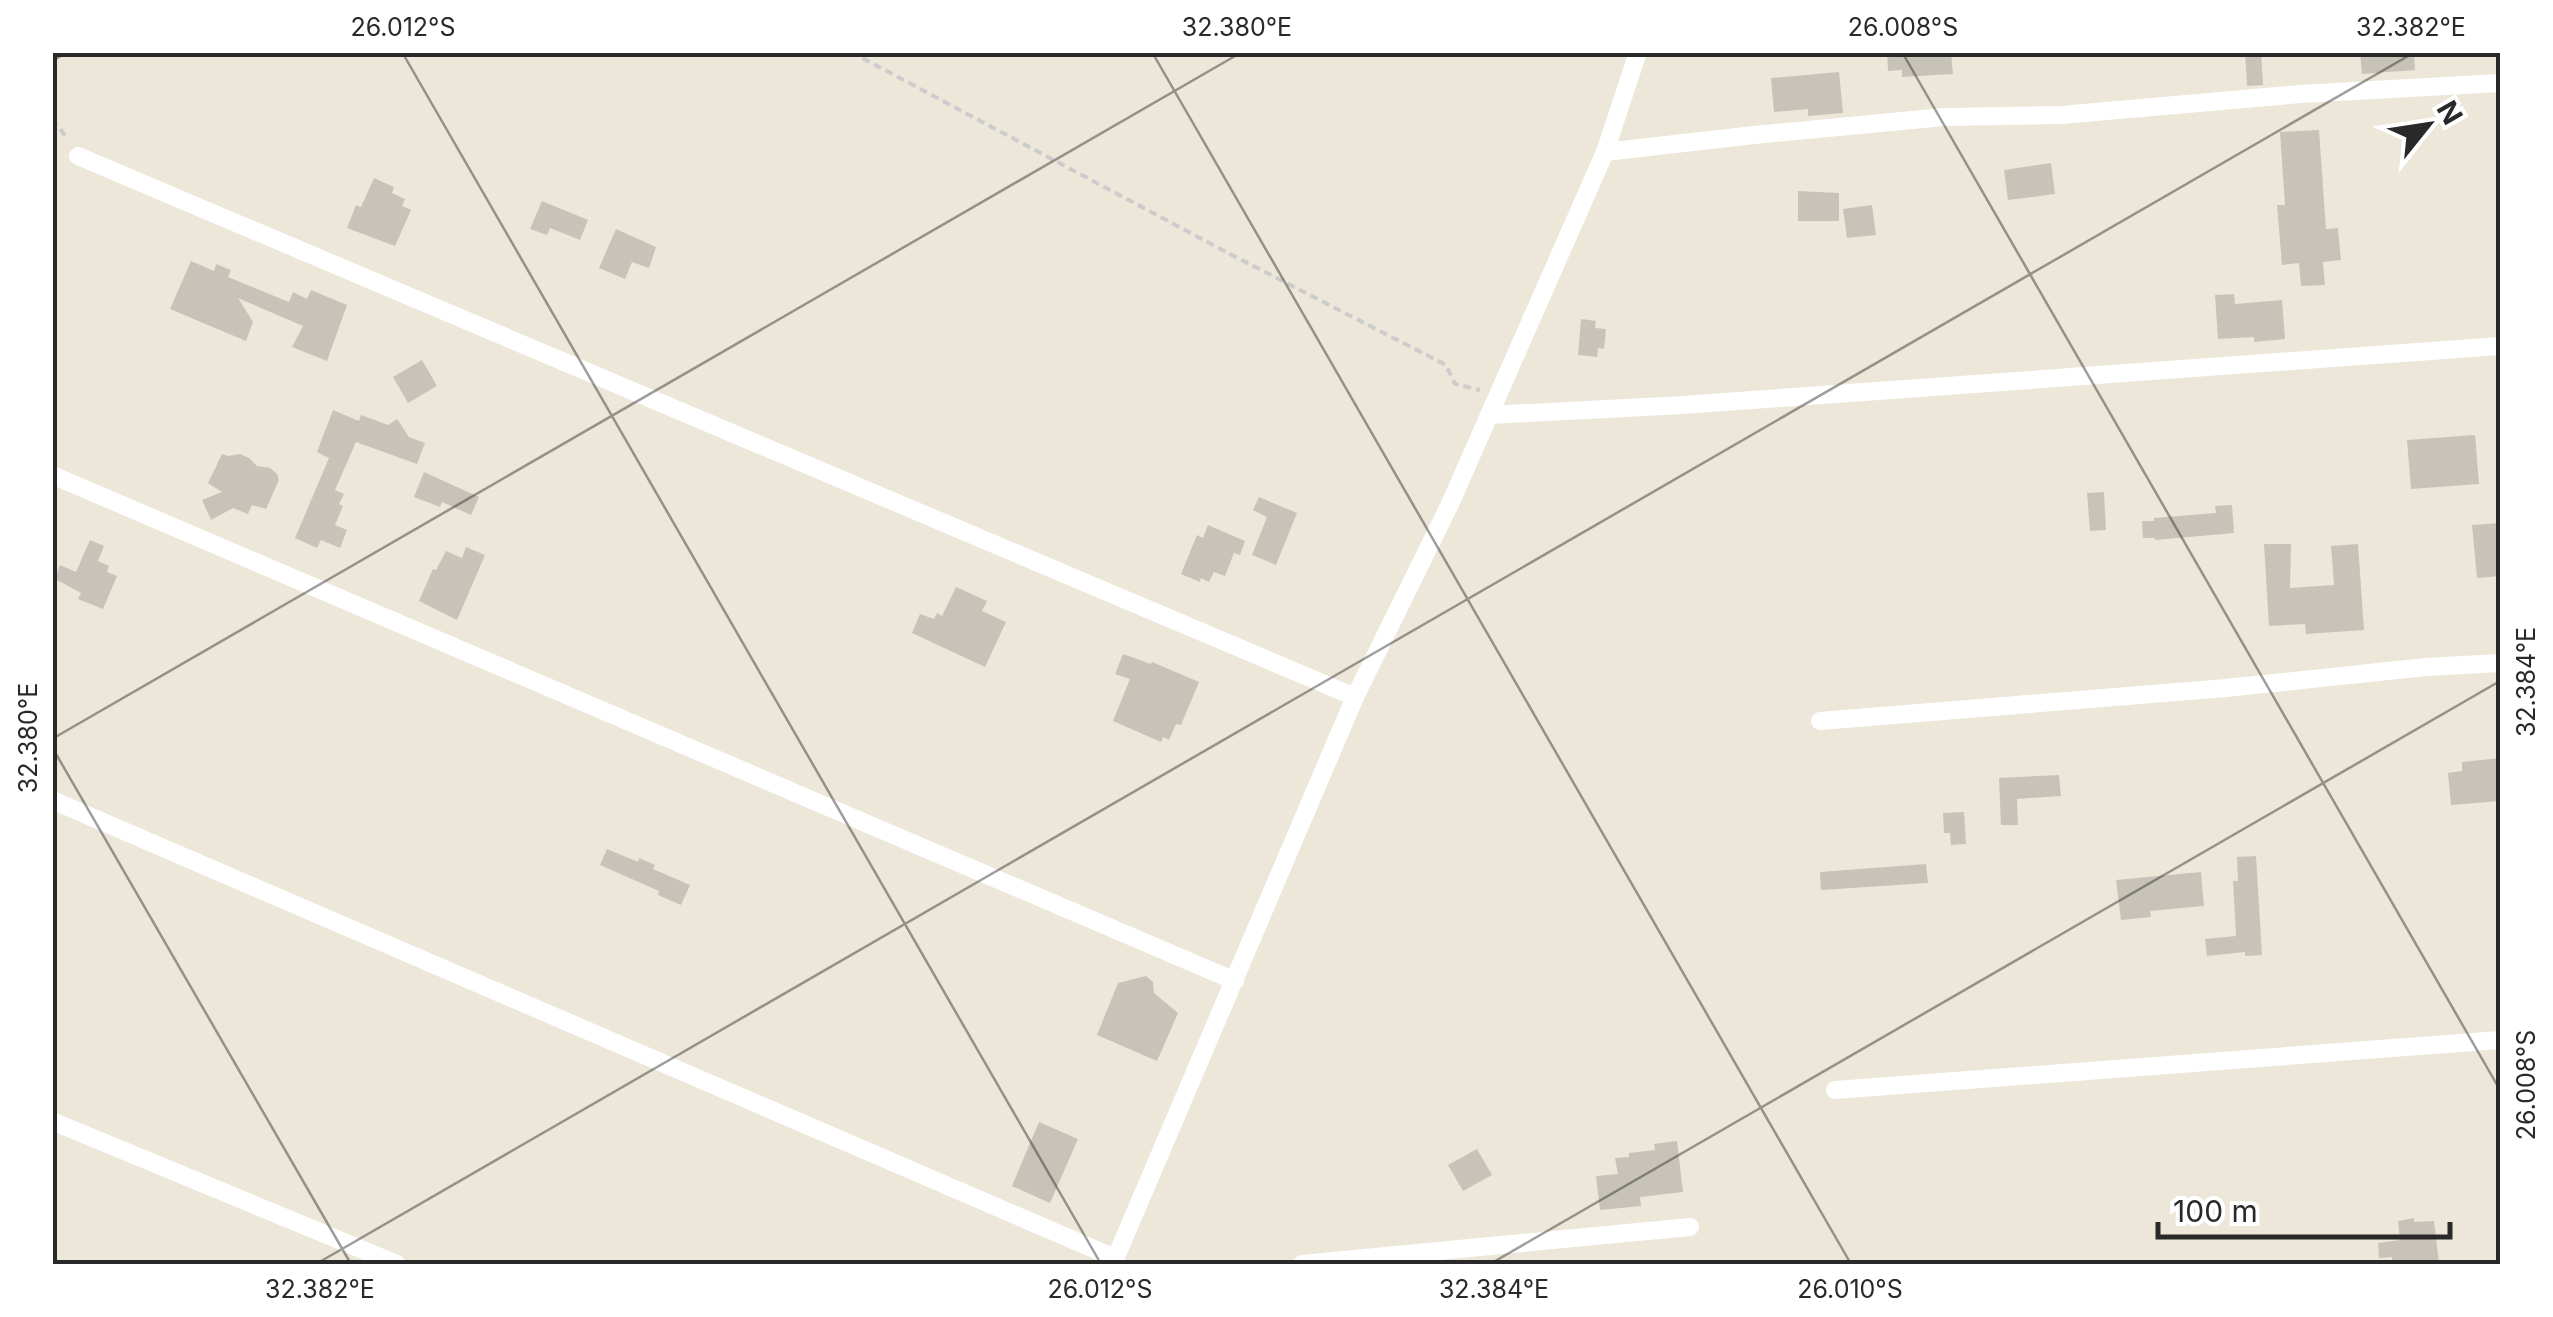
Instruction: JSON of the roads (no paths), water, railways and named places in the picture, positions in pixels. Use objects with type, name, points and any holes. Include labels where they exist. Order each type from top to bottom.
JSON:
[{"type":"street","points":[[52,800],[1114,1261],[1355,697],[1450,504],[1605,152],[1638,52]]},
{"type":"street","points":[[1605,152],[1944,117],[2061,115],[2301,94],[2500,83]]},
{"type":"street","points":[[78,156],[1355,697]]},
{"type":"street","points":[[1489,416],[2500,346]]},
{"type":"street","points":[[52,475],[1235,981]]},
{"type":"street","points":[[1820,720],[2500,664]]},
{"type":"street","points":[[1835,1090],[2500,1040]]},
{"type":"street","points":[[52,1120],[398,1264]]},
{"type":"street","points":[[1302,1264],[1690,1227]]}]
